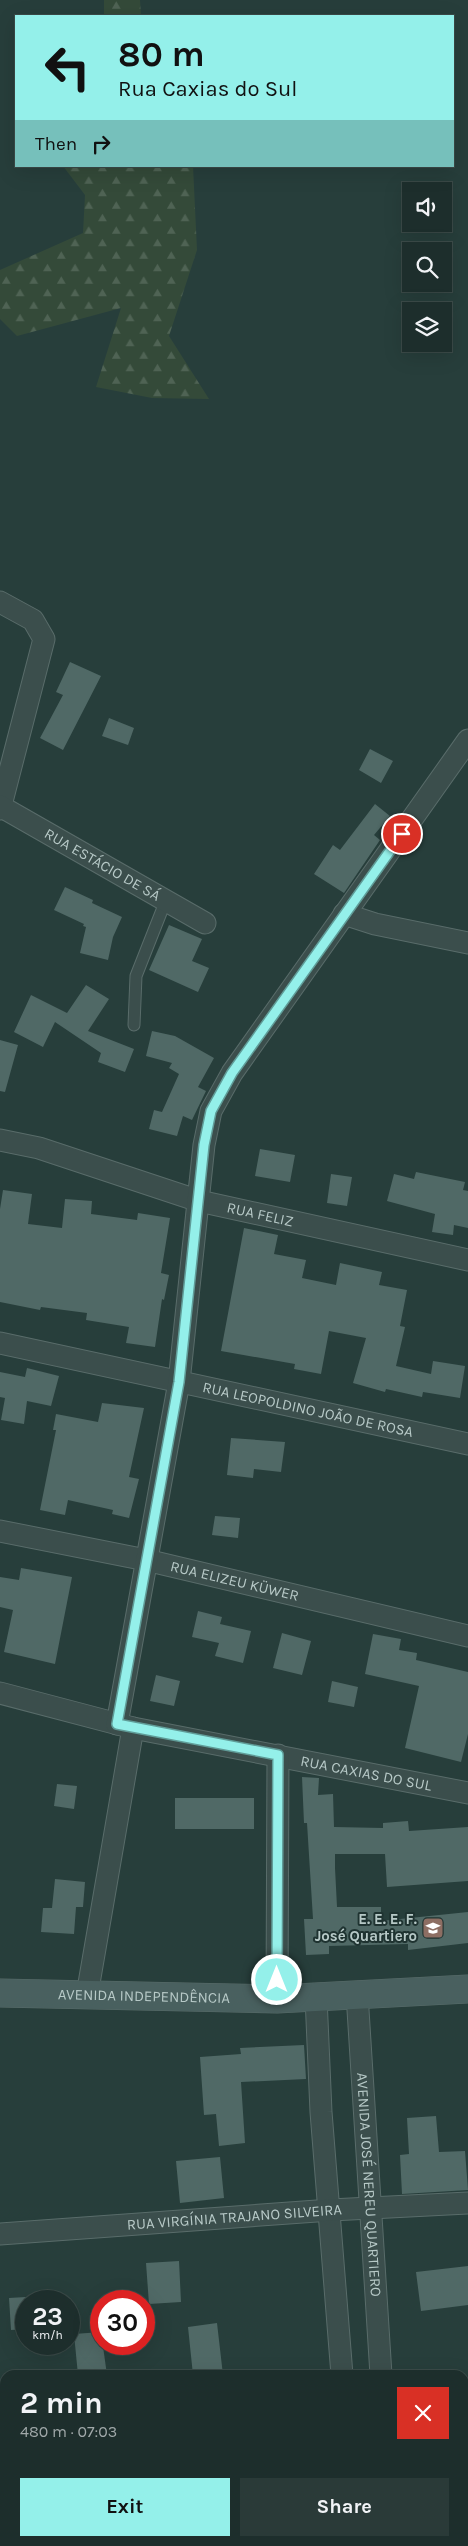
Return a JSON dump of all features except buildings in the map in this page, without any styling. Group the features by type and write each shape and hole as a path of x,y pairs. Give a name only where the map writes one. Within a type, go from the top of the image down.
{"street":[{"path":"0,602 33,620 44,639 0,807"},
{"path":"87,1995 125,1726 146,1560 179,1382 204,1145 211,1111 232,1073 468,740"},
{"name":"RUA ESTÁCIO DE SÁ","path":"0,807 205,923"},
{"path":"344,914 375,924 468,943"},
{"name":"RUA FELIZ","path":"0,1140 39,1148 199,1201 468,1260"},
{"name":"RUA LEOPOLDINO JOÃO DE ROSA","path":"0,1343 468,1444"},
{"name":"RUA ELIZEU KÜWER","path":"0,1531 146,1560 468,1636"},
{"name":"RUA CAXIAS DO SUL","path":"0,1694 125,1726 468,1793"},
{"path":"277,1999 278,1755"},
{"name":"AVENIDA INDEPENDÊNCIA","path":"0,1993 277,1999 468,1989"},
{"name":"AVENIDA JOSÉ NEREU QUARTIERO","path":"356,1994 381,2370"},
{"path":"316,1996 321,2112 331,2210 342,2370"},
{"name":"RUA VIRGÍNIA TRAJANO SILVEIRA","path":"0,2234 331,2210 468,2203"}],"lane":[{"path":"134,1025 136,976 166,900"}],"green space":[{"path":"104,0 140,0 141,15 104,15"},
{"path":"64,167 193,167 197,250 169,336 209,399 152,398 96,387 121,308 17,336 0,319 0,270 83,233 85,195"}],"place":[{"name":"E. E. E. F. José Quartiero","path":"433,1928"}],"route":[{"path":"277,1980 278,1755 117,1724 179,1382 204,1145 211,1111 232,1073 402,834"}]}
